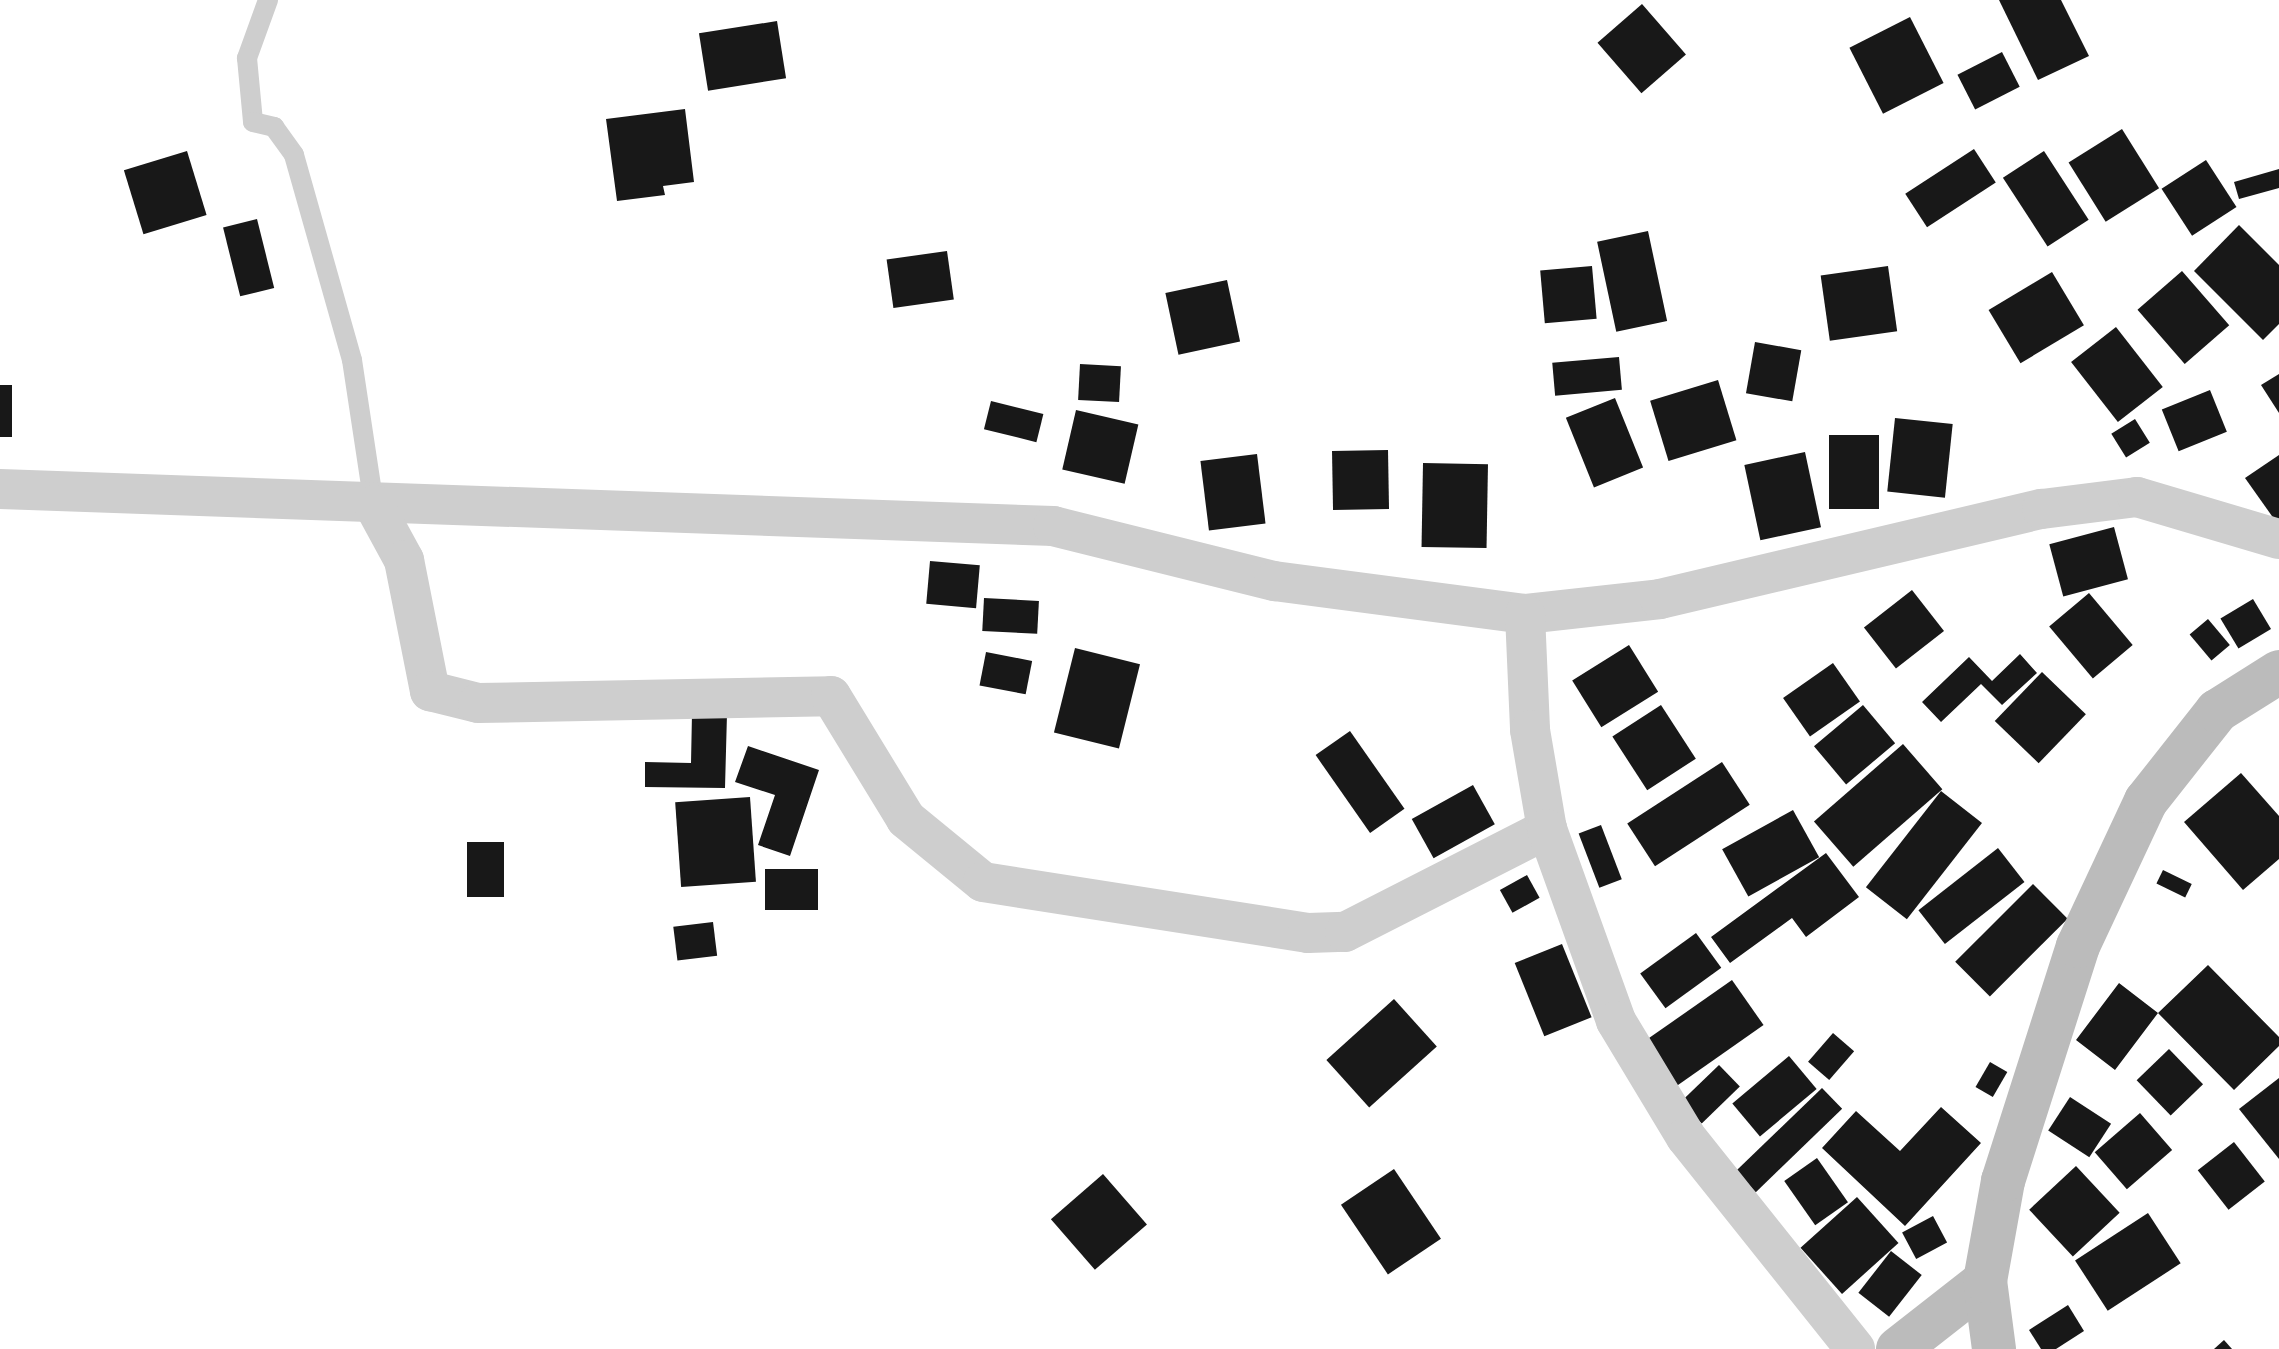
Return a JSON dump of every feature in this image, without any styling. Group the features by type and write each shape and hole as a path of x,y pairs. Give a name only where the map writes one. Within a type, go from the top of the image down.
{"street":[{"path":"0,489 374,505 1053,526 1274,581 1525,614 1660,599 2042,509 2137,497 2279,539"},
{"path":"374,505 404,560 430,691 478,703 831,696 906,819 983,882 1308,933 1345,932 1547,829"},
{"path":"1525,614 1530,730 1547,829 1616,1021 1686,1137 1855,1349"},
{"path":"1994,1349 1985,1281 2003,1181 2078,946 2146,801 2217,711 2279,672"},
{"path":"1898,1349 1985,1281"}],"lane":[{"path":"268,0 247,58 253,122 274,127 294,155 352,360 374,505"}],"building":[{"path":"1999,0 2061,0 2089,56 2038,80"},
{"path":"1642,4 1686,55 1641,93 1597,43"},
{"path":"1910,17 1944,83 1883,114 1849,48"},
{"path":"777,21 786,78 708,91 699,33"},
{"path":"2002,52 2020,87 1975,109 1957,75"},
{"path":"685,109 694,182 663,186 665,195 617,201 606,119"},
{"path":"2122,129 2159,188 2106,222 2069,162"},
{"path":"1974,149 1996,183 1927,227 1905,194"},
{"path":"187,151 207,215 143,234 124,170"},
{"path":"2044,151 2089,220 2048,246 2003,178"},
{"path":"2206,160 2236,207 2192,236 2162,189"},
{"path":"2279,169 2279,188 2239,199 2234,182"},
{"path":"257,219 274,288 240,296 223,227"},
{"path":"2239,225 2279,265 2279,324 2263,340 2194,271"},
{"path":"1648,231 1667,321 1616,332 1597,242"},
{"path":"947,251 954,300 893,308 887,259"},
{"path":"1592,266 1597,319 1545,323 1540,271"},
{"path":"1888,266 1897,331 1830,341 1821,275"},
{"path":"2182,271 2229,325 2185,364 2137,310"},
{"path":"2052,272 2084,325 2021,363 1989,310"},
{"path":"1227,280 1240,342 1178,355 1165,293"},
{"path":"2116,327 2163,387 2118,422 2071,362"},
{"path":"1755,342 1801,350 1792,401 1746,393"},
{"path":"1619,357 1622,390 1555,396 1552,363"},
{"path":"1080,364 1121,366 1119,402 1078,400"},
{"path":"2279,374 2279,413 2261,385"},
{"path":"1718,380 1736,440 1669,461 1650,401"},
{"path":"0,385 12,385 12,437 0,437"},
{"path":"2210,390 2227,432 2179,451 2162,409"},
{"path":"1615,398 1643,468 1594,487 1566,418"},
{"path":"991,401 1043,414 1036,442 984,429"},
{"path":"1076,410 1138,424 1125,484 1062,469"},
{"path":"1895,418 1953,424 1945,498 1887,492"},
{"path":"2135,419 2150,443 2126,458 2111,434"},
{"path":"1829,435 1879,435 1879,509 1829,509"},
{"path":"1388,450 1389,509 1333,510 1332,451"},
{"path":"1805,452 1821,527 1760,540 1744,465"},
{"path":"1257,454 1266,523 1209,530 1200,461"},
{"path":"2279,455 2279,526 2245,478"},
{"path":"1423,463 1488,464 1487,548 1422,547"},
{"path":"2114,527 2128,579 2063,597 2049,544"},
{"path":"930,561 980,565 976,608 926,604"},
{"path":"1912,590 1944,631 1896,669 1864,628"},
{"path":"2089,593 2133,645 2093,679 2049,626"},
{"path":"984,598 1039,601 1037,634 982,631"},
{"path":"2253,599 2271,629 2238,649 2220,619"},
{"path":"2208,619 2230,645 2211,660 2190,634"},
{"path":"1629,645 1658,692 1601,727 1572,681"},
{"path":"1075,648 1140,664 1119,749 1054,732"},
{"path":"986,652 1032,661 1026,694 980,685"},
{"path":"2020,654 2037,673 2002,705 1981,684 1941,722 1922,702 1969,657 1992,681"},
{"path":"1833,663 1860,702 1810,736 1783,698"},
{"path":"2042,672 2086,714 2039,763 1995,721"},
{"path":"1661,705 1696,759 1647,790 1612,737"},
{"path":"1863,705 1895,743 1846,784 1814,746"},
{"path":"692,713 727,714 725,788 645,787 645,762 691,763"},
{"path":"1350,731 1404,809 1370,833 1316,755"},
{"path":"1903,744 1942,789 1853,867 1814,821"},
{"path":"748,746 819,770 790,856 758,845 775,795 735,782"},
{"path":"1722,762 1750,805 1655,866 1627,824"},
{"path":"2241,773 2279,816 2279,859 2243,890 2184,822"},
{"path":"1473,785 1495,824 1434,858 1412,819"},
{"path":"1941,791 1982,823 1907,919 1866,887"},
{"path":"750,797 756,882 681,887 675,802"},
{"path":"1793,810 1819,857 1748,896 1722,849"},
{"path":"1601,825 1622,879 1599,888 1579,834"},
{"path":"467,842 504,842 504,897 467,897"},
{"path":"1998,848 2024,882 1945,944 1918,910"},
{"path":"1826,853 1859,897 1806,937 1792,918 1730,963 1711,937"},
{"path":"765,869 818,869 818,910 765,910"},
{"path":"2163,870 2192,884 2185,898 2156,883"},
{"path":"1527,875 1540,898 1512,913 1500,890"},
{"path":"2033,884 2068,919 1990,996 1955,962"},
{"path":"713,922 717,956 677,961 673,927"},
{"path":"1696,933 1721,968 1665,1008 1640,974"},
{"path":"1562,944 1592,1017 1544,1036 1515,963"},
{"path":"2208,965 2279,1037 2279,1046 2234,1090 2158,1013"},
{"path":"1732,980 1764,1025 1676,1086 1644,1041"},
{"path":"2119,983 2158,1013 2115,1070 2076,1040"},
{"path":"1394,999 1437,1047 1369,1107 1326,1060"},
{"path":"1833,1033 1854,1051 1829,1080 1808,1062"},
{"path":"2169,1049 2203,1084 2171,1116 2137,1080"},
{"path":"1789,1056 1817,1089 1760,1137 1732,1104"},
{"path":"1990,1062 2007,1072 1993,1097 1976,1087"},
{"path":"1719,1065 1740,1087 1702,1123 1681,1102"},
{"path":"2279,1078 2279,1159 2239,1109"},
{"path":"1822,1088 1842,1109 1756,1192 1736,1171"},
{"path":"2070,1097 2111,1124 2089,1157 2048,1131"},
{"path":"1941,1107 1981,1143 1905,1226 1822,1148 1856,1111 1900,1151"},
{"path":"2140,1113 2172,1150 2127,1189 2095,1152"},
{"path":"2234,1142 2265,1181 2229,1210 2198,1170"},
{"path":"1817,1158 1848,1202 1815,1225 1784,1181"},
{"path":"2076,1166 2120,1213 2073,1256 2029,1210"},
{"path":"1394,1169 1441,1239 1388,1274 1341,1205"},
{"path":"1103,1174 1147,1225 1095,1270 1051,1219"},
{"path":"1857,1197 1898,1243 1842,1294 1801,1248"},
{"path":"2148,1213 2181,1263 2108,1311 2075,1260"},
{"path":"1933,1216 1947,1242 1916,1259 1902,1232"},
{"path":"1891,1251 1922,1275 1889,1317 1858,1293"},
{"path":"2068,1305 2084,1331 2056,1349 2041,1349 2029,1330"},
{"path":"2224,1340 2232,1349 2214,1349"}]}
